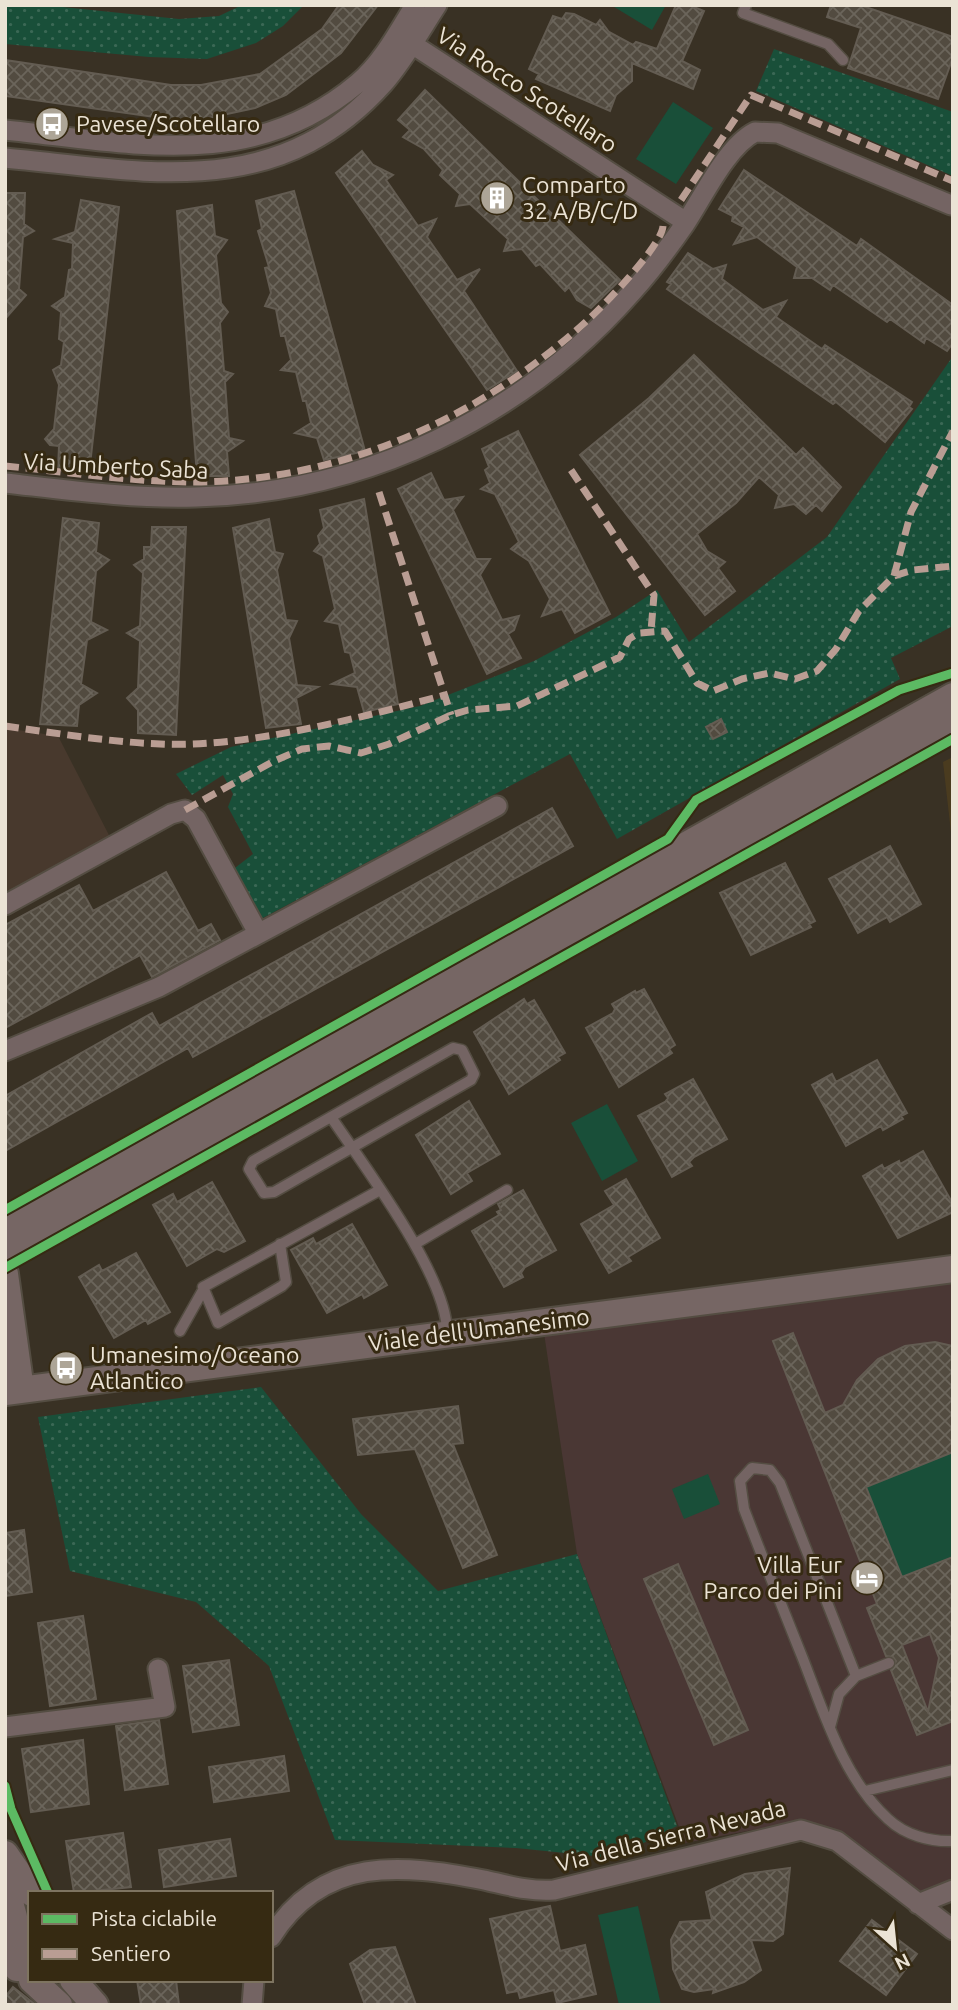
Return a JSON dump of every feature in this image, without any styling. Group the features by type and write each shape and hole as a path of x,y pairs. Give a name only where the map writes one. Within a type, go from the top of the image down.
{"main road":[{"path":"5,1226 953,696"},
{"path":"5,1252 953,722"},
{"name":"Viale dell'Umanesimo","path":"13,1391 953,1269"},
{"path":"5,1274 13,1391"},
{"path":"5,1854 31,1891"},
{"path":"5,1884 12,1906 21,1972"},
{"path":"32,1982 58,2005"},
{"path":"75,1982 95,2005"}],"street":[{"path":"5,130 142,145 186,147 228,143 271,133 312,115 360,82 385,52 415,5"},
{"path":"5,158 139,170 215,172 259,162 301,146 363,104 390,76 438,5"},
{"name":"Via Rocco Scotellaro","path":"412,44 686,222"},
{"name":"Via Umberto Saba","path":"5,483 148,496 224,496 319,482 388,461 474,422 555,367 592,335 633,292 686,222 738,145 748,135 766,130 951,205"},
{"path":"139,170 142,145"},
{"path":"5,1051 146,993 497,806"},
{"path":"5,905 176,812 185,810 196,819 258,933"},
{"path":"5,1727 165,1707 158,1669"},
{"name":"Via della Sierra Nevada","path":"273,1934 289,1913 311,1894 332,1882 366,1870 417,1869 525,1889 554,1891 801,1830 837,1841 953,1930"},
{"path":"918,1904 953,1890"},
{"path":"252,2005 254,1982"}],"lane":[{"path":"746,5 743,13 828,44 843,60"},
{"path":"453,1048 462,1049 475,1077 274,1192 264,1193 249,1169 253,1161 331,1117 453,1048"},
{"path":"331,1117 415,1244 445,1313 447,1335"},
{"path":"180,1331 207,1285 380,1190"},
{"path":"415,1244 507,1190"},
{"path":"202,1292 216,1319 222,1323 286,1282 281,1244"},
{"path":"856,1676 780,1483 770,1470 752,1468 740,1481 744,1509 830,1727 865,1791 887,1819 906,1831 925,1838 953,1841"},
{"path":"830,1727 839,1695 856,1676 888,1663"},
{"path":"865,1791 953,1770"}],"shaded area":[{"path":"5,728 58,736 111,839 5,897"},
{"path":"953,757 953,850 943,762"},
{"path":"953,1280 953,1879 920,1892 830,1828 805,1820 685,1843 577,1554 544,1333"}],"green space":[{"path":"5,5 43,5 179,19 219,16 242,5 304,5 283,26 256,43 207,59 149,57 5,44"},
{"path":"611,5 666,5 652,30"},
{"path":"774,49 953,112 953,176 756,91"},
{"path":"673,102 713,128 676,184 636,159"},
{"path":"953,356 953,626 891,658 900,679 617,839 570,754 259,920 231,871 253,854 228,807 233,794 223,775 192,795 176,774 231,747 420,706 534,661 616,617 657,590 689,642 827,537"},
{"path":"607,1104 638,1161 602,1181 571,1123"},
{"path":"261,1387 361,1514 438,1591 577,1554 677,1826 614,1858 516,1848 335,1840 269,1666 196,1602 70,1571 38,1417"},
{"path":"953,1452 953,1557 902,1577 866,1487"},
{"path":"708,1474 720,1504 684,1519 672,1489"},
{"path":"638,1906 661,2005 619,2005 598,1915"}],"building":[{"path":"339,5 378,5 341,53 286,95 255,108 190,122 5,96 5,60 171,85 201,85 260,74 322,29"},
{"path":"676,5 689,5 704,11 682,61 700,70 693,89 632,63 632,81 616,95 610,111 536,79 539,74 529,69 553,16 562,19 566,13 574,14 596,25 600,20 609,32 633,45 636,42 657,49"},
{"path":"831,5 860,5 953,37 953,57 938,99 848,68 861,28 827,17"},
{"name":"Comparto 32 A/B/C/D","path":"425,90 620,280 591,308 577,300 569,287 565,291 540,264 536,266 522,249 504,251 508,239 470,204 456,206 460,194 440,175 443,170 424,149 403,137 410,130 398,120"},
{"path":"362,151 373,165 393,175 386,180 418,226 436,219 427,237 457,280 480,269 464,291 517,371 487,390 336,173"},
{"path":"744,170 857,246 861,239 953,305 953,343 947,351 926,338 924,343 890,319 887,322 833,285 830,290 812,278 794,278 797,267 757,237 734,244 744,227 732,221 733,216 719,209"},
{"path":"294,191 365,451 324,460 317,438 295,433 311,423 306,401 303,401 296,372 281,370 291,360 285,336 281,336 276,309 265,306 271,293 265,268 269,267 258,231 262,229 256,201"},
{"path":"5,193 25,193 24,224 34,231 23,237 19,289 26,295 5,319"},
{"path":"81,200 119,207 89,474 58,470 59,446 50,445 45,439 54,429 59,385 53,370 61,365 64,342 59,339 61,312 52,306 65,297 69,270 72,269 73,243 55,239 75,232"},
{"path":"212,205 215,236 227,240 216,255 221,303 228,312 220,323 224,371 233,374 225,382 229,438 243,441 227,452 229,476 197,476 177,211"},
{"path":"688,253 713,269 726,265 722,279 763,310 786,301 776,317 822,349 825,345 912,402 909,407 912,409 885,442 836,402 833,404 667,289 671,284 667,282"},
{"path":"694,355 796,455 803,448 841,487 822,511 816,505 806,514 794,504 775,508 779,495 759,477 736,503 697,534 707,551 725,562 718,568 735,591 705,615 580,455 649,398"},
{"path":"518,431 610,614 575,633 562,609 542,616 550,599 529,561 511,549 519,542 495,494 481,489 490,483 485,470 489,467 482,449"},
{"path":"431,473 444,500 463,497 453,510 476,559 490,559 480,575 502,620 519,616 514,630 508,634 521,658 487,674 398,489"},
{"path":"364,499 398,704 364,712 357,687 332,684 355,673 350,653 345,652 339,624 325,621 335,609 323,556 314,551 320,544 318,536 324,528 320,510"},
{"path":"63,518 99,523 96,552 109,560 96,571 91,622 107,630 87,640 81,684 97,693 79,705 77,726 40,724"},
{"path":"269,519 275,552 283,554 277,570 286,620 297,621 289,638 297,685 318,687 296,698 301,724 266,728 233,528"},
{"path":"152,527 186,527 176,735 138,733 138,710 127,698 138,688 140,641 127,633 140,626 143,573 134,565 144,559 144,547 151,547"},
{"path":"721,719 727,732 713,739 706,727"},
{"path":"552,808 573,846 193,1057 188,1048 5,1151 5,1096 152,1013 159,1026"},
{"path":"890,846 921,904 890,922 887,917 858,933 829,879"},
{"path":"785,863 815,921 809,924 811,927 751,955 720,893"},
{"path":"166,872 198,931 211,924 220,940 152,977 140,955 5,1028 5,925 79,885 93,911"},
{"path":"644,989 675,1045 669,1049 672,1053 619,1087 586,1028 613,1013 615,1009 612,1004"},
{"path":"524,999 527,1004 534,1000 565,1053 558,1057 560,1060 509,1094 474,1032"},
{"path":"877,1060 907,1113 901,1116 903,1119 883,1130 881,1126 846,1146 812,1085 832,1074 836,1082"},
{"path":"693,1079 727,1139 694,1157 689,1162 692,1166 672,1177 638,1116 665,1102 668,1098 665,1094"},
{"path":"469,1101 500,1154 467,1173 472,1181 451,1194 416,1135"},
{"path":"923,1151 953,1204 953,1212 898,1238 863,1176 882,1165 884,1169 899,1161 900,1164"},
{"path":"626,1179 660,1238 628,1257 631,1261 609,1273 581,1224 614,1205 605,1191"},
{"path":"212,1182 245,1241 224,1252 217,1249 187,1266 153,1205 173,1194 177,1202"},
{"path":"523,1190 556,1250 525,1267 521,1273 523,1277 504,1287 472,1231 499,1215 497,1212 501,1210 498,1204"},
{"path":"352,1224 387,1285 364,1298 362,1294 327,1313 291,1250 313,1238 316,1244"},
{"path":"136,1253 170,1312 148,1324 146,1320 114,1338 79,1277 99,1265 102,1271"},
{"path":"793,1333 825,1413 843,1405 857,1380 878,1359 905,1346 935,1342 953,1346 953,1452 866,1487 902,1577 953,1557 953,1721 917,1735 891,1670 896,1661 893,1657 886,1656 867,1608 877,1604 773,1341","holes":["930,1634 939,1658 928,1712 902,1645"]},
{"path":"458,1406 463,1443 453,1444 497,1555 463,1568 415,1449 358,1455 353,1419"},
{"path":"24,1530 32,1592 5,1596 5,1533"},
{"path":"678,1564 748,1730 714,1745 644,1579"},
{"path":"83,1616 96,1699 50,1706 38,1623"},
{"path":"229,1660 239,1725 193,1732 183,1666"},
{"path":"159,1720 168,1784 125,1790 116,1726"},
{"path":"83,1740 89,1804 31,1812 22,1749"},
{"path":"284,1756 289,1791 214,1802 209,1767"},
{"path":"123,1833 131,1887 74,1891 66,1841"},
{"path":"230,1839 236,1876 164,1887 159,1850"},
{"path":"790,1868 783,1934 773,1941 751,1940 761,1970 744,1982 713,1993 714,1989 694,1992 682,1989 673,1969 671,1940 680,1922 712,1920 706,1892 745,1874"},
{"path":"550,1906 560,1951 585,1945 596,1994 557,2003 554,1990 520,1998 518,1991 507,1993 490,1919"},
{"path":"872,1920 917,1954 886,1995 840,1961"},
{"path":"395,1947 416,2005 365,2005 350,1964 370,1950"},
{"path":"137,1982 176,1982 179,2005 141,2005"},
{"path":"13,1987 36,2005 5,2005 5,1997"}],"marked path":[{"path":"681,200 751,95 953,181"},
{"path":"5,466 123,479 195,482 250,479 305,470 358,455 409,436 458,412 505,384 549,352 591,317 621,287 654,246 663,226"},
{"path":"894,576 911,512 953,431"},
{"path":"571,470 654,595 651,631"},
{"path":"379,492 451,715"},
{"path":"185,810 274,761 302,749 329,746 361,753 389,744 451,715 468,710 517,706 620,657 629,639 639,633 665,631 697,683 713,691 742,679 769,673 795,679 817,671 836,649 859,611 894,576 913,570 953,566"},
{"path":"5,726 121,741 194,744 303,730 445,695"}],"cycle path":[{"path":"5,1210 668,839 696,800 899,690 953,673"},
{"path":"5,1268 953,739"},
{"path":"5,1786 11,1809 47,1891"}],"place":[{"name":"Pavese/Scotellaro","path":"52,124"},
{"name":"Comparto 32 A/B/C/D","path":"497,198"},
{"name":"Umanesimo/Oceano Atlantico","path":"66,1368"},
{"name":"Villa Eur Parco dei Pini","path":"867,1578"}]}
